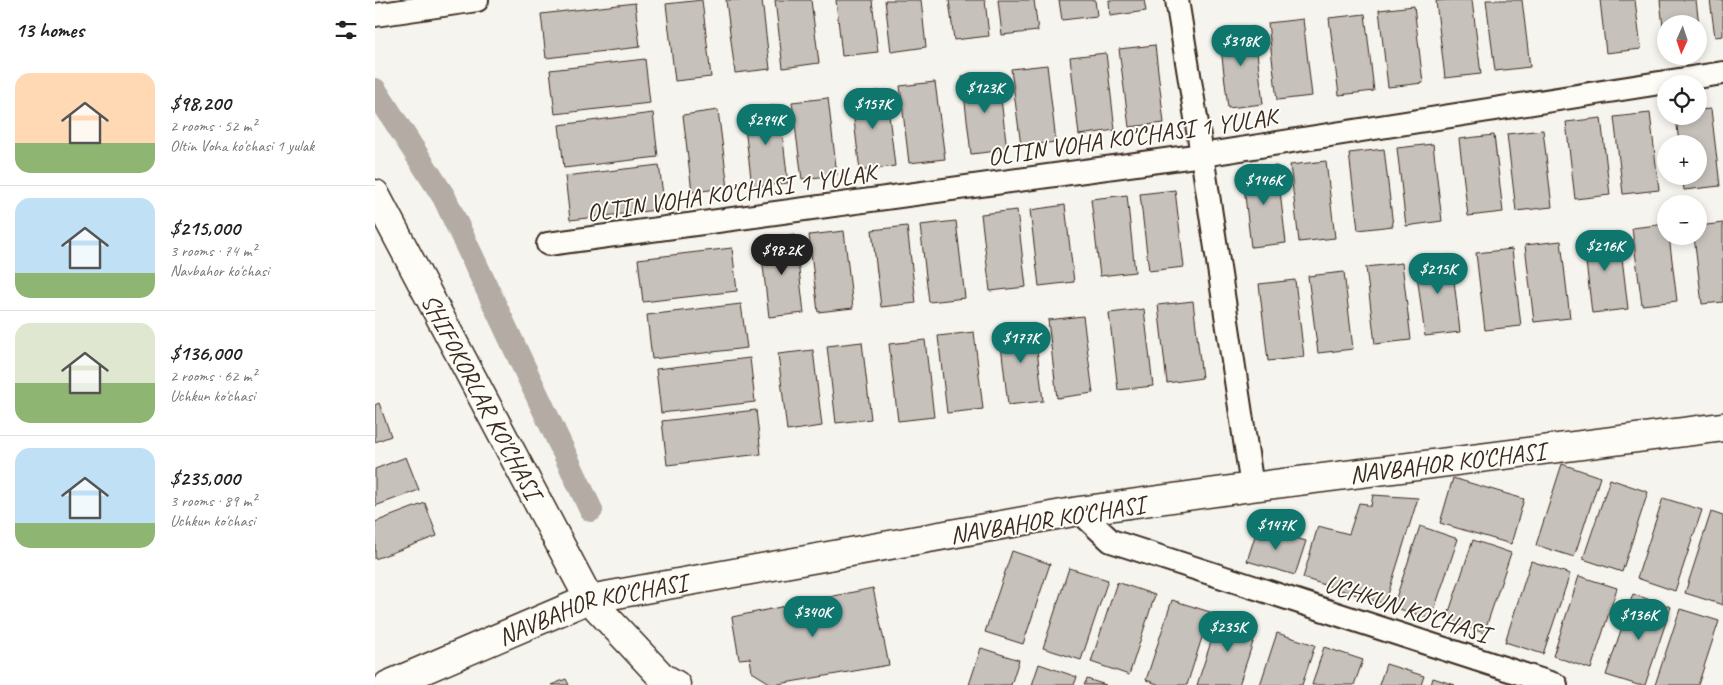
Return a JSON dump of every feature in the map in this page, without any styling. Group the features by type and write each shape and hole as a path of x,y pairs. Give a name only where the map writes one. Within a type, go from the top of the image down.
{"main road":[{"name":"SHIFOKORLAR KO'CHASI","path":"375,194 589,599 662,677 676,685"},
{"name":"NAVBAHOR KO'CHASI","path":"388,685 589,599 1079,512 1252,487 1723,427"}],"street":[{"path":"375,15 477,0"},
{"path":"1177,0 1252,487"},
{"name":"OLTIN VOHA KO'CHASI 1 YULAK","path":"548,244 1202,155 1723,73"},
{"name":"UCHKUN KO'CHASI","path":"1079,512 1111,541 1556,685"}],"building":[{"path":"702,0 711,77 675,81 666,4"},
{"path":"726,0 762,0 770,69 735,73"},
{"path":"775,0 811,0 819,63 783,68"},
{"path":"836,0 872,0 878,52 842,56"},
{"path":"885,0 921,0 926,47 891,52"},
{"path":"949,0 985,0 989,36 954,40"},
{"path":"998,0 1034,0 1038,31 1002,35"},
{"path":"1059,0 1095,0 1097,16 1062,20"},
{"path":"1109,0 1144,0 1146,11 1110,16"},
{"path":"1472,0 1481,74 1445,78 1436,1"},
{"path":"1486,0 1522,0 1530,67 1495,71"},
{"path":"1600,0 1635,0 1641,49 1606,53"},
{"path":"1660,0 1696,0 1698,15 1662,15"},
{"path":"1710,0 1723,0 1723,36 1715,37"},
{"path":"635,3 640,47 546,58 541,14"},
{"path":"1414,6 1423,83 1388,87 1379,10"},
{"path":"1365,14 1374,91 1339,95 1329,18"},
{"path":"1303,19 1312,96 1277,100 1268,23"},
{"path":"1254,27 1263,104 1228,108 1219,31"},
{"path":"1155,45 1164,123 1129,127 1119,49"},
{"path":"1106,53 1115,130 1079,135 1070,57"},
{"path":"645,59 650,103 555,114 550,70"},
{"path":"1047,65 1056,142 1021,146 1011,69"},
{"path":"998,73 1007,150 971,154 962,77"},
{"path":"935,82 945,159 909,163 900,86"},
{"path":"886,90 895,166 860,171 851,94"},
{"path":"828,98 837,175 802,179 792,102"},
{"path":"779,105 788,183 752,187 743,110"},
{"path":"1707,109 1711,109 1720,186 1684,190 1683,185 1707,185 1707,135 1678,135 1677,125 1707,125"},
{"path":"718,110 728,188 692,192 683,115"},
{"path":"653,113 658,157 564,168 559,125"},
{"path":"1650,113 1659,190 1623,194 1614,117"},
{"path":"1601,118 1610,195 1575,199 1566,122"},
{"path":"1543,130 1552,207 1516,211 1507,134"},
{"path":"1494,135 1503,212 1468,216 1459,139"},
{"path":"1433,144 1442,221 1406,226 1397,148"},
{"path":"1384,149 1393,226 1358,230 1349,153"},
{"path":"1326,161 1335,238 1299,242 1290,165"},
{"path":"659,165 665,209 570,220 565,176"},
{"path":"1277,166 1286,243 1251,247 1242,170"},
{"path":"1175,190 1184,267 1149,271 1140,194"},
{"path":"1127,195 1135,272 1100,276 1091,199"},
{"path":"1065,205 1074,282 1039,286 1030,210"},
{"path":"1017,210 1026,287 990,291 981,214"},
{"path":"956,221 965,298 929,302 920,225"},
{"path":"1723,223 1723,302 1702,304 1695,245 1707,245 1707,225"},
{"path":"1657,225 1657,245 1670,245 1677,301 1642,305 1632,228"},
{"path":"907,226 916,303 881,307 872,230"},
{"path":"844,231 853,308 818,312 809,235"},
{"path":"1619,232 1628,309 1592,313 1583,236"},
{"path":"795,235 804,313 769,317 760,240"},
{"path":"1561,241 1570,318 1534,322 1525,245"},
{"path":"732,248 737,291 643,302 638,259"},
{"path":"1512,249 1521,326 1485,330 1476,253"},
{"path":"1451,255 1460,332 1425,336 1415,259"},
{"path":"1402,263 1411,340 1375,344 1366,267"},
{"path":"1344,272 1353,349 1318,353 1308,276"},
{"path":"1295,280 1304,357 1268,361 1259,284"},
{"path":"1193,301 1202,378 1167,383 1158,305"},
{"path":"741,304 747,348 652,359 647,315"},
{"path":"1144,309 1153,386 1118,390 1109,313"},
{"path":"1083,316 1093,393 1057,398 1048,320"},
{"path":"1034,324 1043,401 1008,405 999,328"},
{"path":"974,332 983,409 947,413 938,336"},
{"path":"925,340 934,417 898,421 889,344"},
{"path":"862,342 871,419 836,423 827,346"},
{"path":"813,350 822,426 787,431 778,354"},
{"path":"750,358 755,402 661,413 656,369"},
{"path":"379,403 391,436 375,442 375,405"},
{"path":"756,410 761,454 667,465 662,421"},
{"path":"406,457 419,490 375,506 375,469"},
{"path":"1562,464 1600,477 1574,557 1536,545"},
{"path":"1453,478 1524,499 1511,544 1440,523"},
{"path":"1610,479 1648,492 1622,572 1583,559"},
{"path":"1373,495 1418,498 1385,604 1303,578 1318,526 1349,534 1359,503 1371,506"},
{"path":"1663,498 1702,510 1675,591 1637,578"},
{"path":"425,503 437,536 375,559 375,522"},
{"path":"1711,512 1723,516 1723,605 1685,593"},
{"path":"1420,526 1458,539 1431,619 1393,607"},
{"path":"1258,527 1306,541 1295,575 1247,561"},
{"path":"1473,540 1511,553 1484,633 1446,621"},
{"path":"1012,551 1050,564 1023,644 985,632"},
{"path":"1531,561 1570,574 1543,654 1505,642"},
{"path":"1069,568 1108,580 1081,660 1043,648"},
{"path":"1579,576 1617,588 1591,669 1553,656"},
{"path":"1117,582 1155,595 1129,675 1091,662"},
{"path":"873,588 889,665 773,685 752,672 750,658 739,659 732,617"},
{"path":"1633,594 1671,607 1645,685 1638,685 1606,675"},
{"path":"1172,600 1210,612 1187,685 1160,685 1146,680"},
{"path":"1680,609 1719,621 1698,685 1655,685"},
{"path":"1220,614 1258,627 1239,685 1197,685"},
{"path":"1277,633 1315,645 1302,685 1260,685"},
{"path":"1324,647 1363,660 1354,685 1312,685"},
{"path":"981,648 1019,660 1011,685 969,685"},
{"path":"1039,664 1077,677 1074,685 1032,685"},
{"path":"1386,664 1424,676 1421,685 1379,685"},
{"path":"1433,678 1455,685 1431,685"},
{"path":"566,679 569,685 551,685"},
{"path":"1087,679 1106,685 1084,685"}],"waterway":[{"path":"375,90 444,197 591,510"}]}
